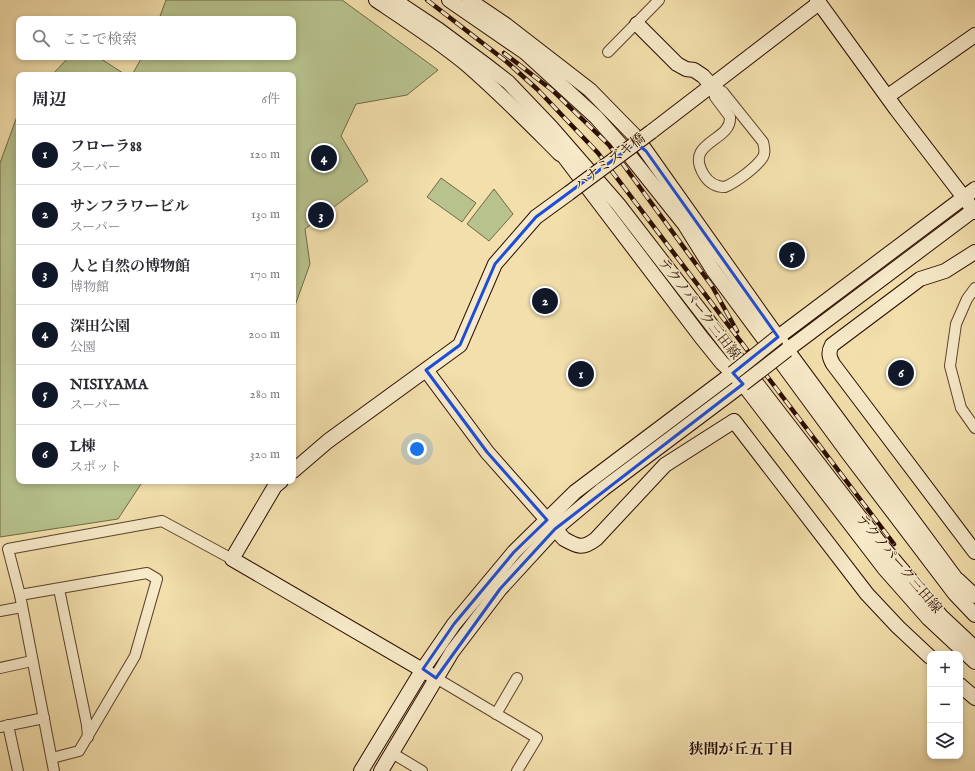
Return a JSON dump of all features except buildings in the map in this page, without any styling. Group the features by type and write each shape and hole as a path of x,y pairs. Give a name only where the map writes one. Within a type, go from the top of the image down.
{"street":[{"path":"376,0 413,24 464,62 499,93 568,161"},
{"name":"テクノパーク三田線","path":"394,0 468,50 508,82 551,127 618,204 882,546 941,616 975,648"},
{"name":"テクノパーク三田線","path":"449,0 526,53 596,117 626,151 685,225 713,270 848,453 955,594 975,615"},
{"path":"469,0 506,25 590,90 636,137 787,350 954,576 965,596 975,608"},
{"path":"608,52 660,0"},
{"path":"360,771 423,669 454,624 514,552 551,524 603,489 975,210 970,193 896,108 818,1"},
{"name":"ハナミズキ橋","path":"296,468 328,441 460,345 495,264 536,217 712,86 818,1"},
{"path":"637,24 677,64 686,69 694,70 703,76 712,86 723,92 763,142 765,150 764,156 752,169 725,187 713,185 706,178 700,165 699,158 701,151 705,146 723,131 730,121 730,117 715,97 712,86"},
{"path":"888,96 975,35"},
{"path":"526,53 559,74 602,114 646,151"},
{"path":"508,82 701,337 722,363 743,384 884,568 929,619 975,663"},
{"path":"381,771 452,652 575,492 970,193"},
{"path":"975,252 945,270 920,279 832,345 829,350 829,358 833,364 975,552"},
{"path":"975,288 967,299 956,324 950,366 961,408 975,428"},
{"path":"426,370 487,452 564,538 571,543 581,546 588,545 596,539 665,465 734,421 867,594 927,655"},
{"path":"232,559 277,484"},
{"path":"54,771 20,595 4,549 162,520 423,669 537,738 517,771"},
{"path":"20,595 147,573 157,579 135,656 88,737 79,752 52,758"},
{"path":"954,576 975,596"},
{"path":"59,589 86,717 88,737"},
{"path":"0,611 22,607"},
{"path":"0,668 32,661"},
{"path":"496,714 517,678"},
{"path":"962,687 975,698"},
{"path":"18,771 4,726 44,718"},
{"path":"392,753 422,771"}],"highlighted area":[{"path":"636,143 646,151 778,337 733,373 743,384 555,529 500,589 436,678 423,669 454,624 514,552 547,520 487,452 426,370 460,345 495,264 536,217"}],"green space":[{"path":"166,0 342,0 438,70 407,95 356,104 341,136 368,181 305,229 310,264 296,303 296,72 134,72 140,60 296,60 296,16 160,16"},
{"path":"66,60 103,60 121,72 55,72"},
{"path":"16,119 16,484 141,484 118,519 0,537 0,163"},
{"path":"441,178 476,203 462,222 427,197"},
{"path":"494,189 513,214 489,241 467,224"}],"railway":[{"path":"427,0 507,62 537,89 598,153 894,544"},
{"path":"504,53 552,90 609,145 712,286 737,331"}],"place":[{"name":"深田公園","path":"324,158"},
{"name":"人と自然の博物館","path":"321,215"},
{"name":"NISIYAMA","path":"792,255"},
{"name":"サンフラワービル","path":"545,301"},
{"name":"L棟","path":"901,373"},
{"name":"フローラ88","path":"581,374"}],"district":[{"name":"狭間が丘五丁目","path":"741,749"}]}
